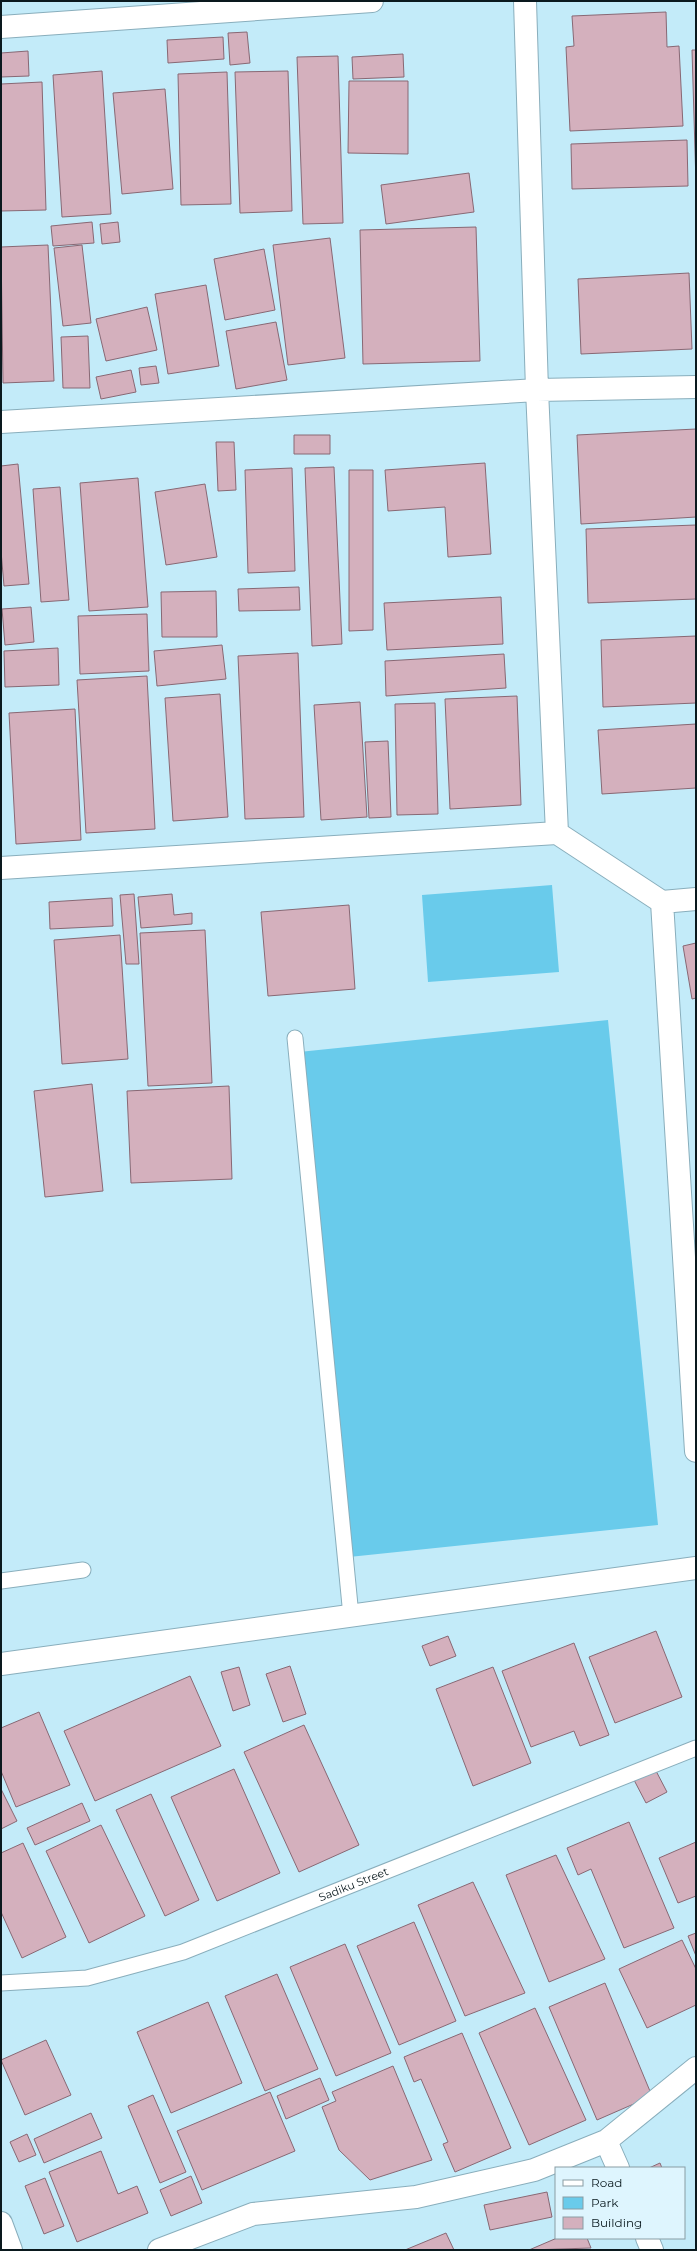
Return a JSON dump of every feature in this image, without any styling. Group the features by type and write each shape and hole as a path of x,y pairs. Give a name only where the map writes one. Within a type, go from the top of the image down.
{"street":[{"path":"1,27 372,1"},
{"path":"525,1 537,390 557,833"},
{"path":"1,422 537,390 696,387"},
{"path":"1,868 557,833 662,902 696,899"},
{"path":"662,902 696,1451"},
{"path":"1,1664 696,1568"},
{"path":"159,2250 253,2214 416,2197 534,2170 606,2141 696,2068"},
{"path":"606,2141 618,2167"},
{"path":"1,2223 11,2250"},
{"path":"647,2239 652,2250"}],"lane":[{"path":"295,1038 351,1616"},
{"path":"1,1581 83,1570"},
{"name":"Sadiku Street","path":"1,1984 87,1978 183,1952 696,1748"}],"green space":[{"path":"552,885 559,972 428,982 422,895"},
{"path":"608,1020 658,1525 349,1557 299,1052"}],"building":[{"path":"666,12 667,47 679,46 683,126 570,131 566,47 574,46 572,16"},
{"path":"247,32 250,63 230,65 228,33"},
{"path":"223,37 224,59 168,63 167,40"},
{"path":"692,50 696,50 696,184"},
{"path":"28,51 29,76 1,77 1,53"},
{"path":"403,54 404,77 353,79 352,57"},
{"path":"338,56 343,223 303,224 297,57"},
{"path":"102,71 111,214 62,217 53,75"},
{"path":"288,71 292,211 240,213 235,72"},
{"path":"227,72 231,204 181,205 178,74"},
{"path":"349,81 408,81 408,154 348,153"},
{"path":"42,82 46,210 1,211 1,84"},
{"path":"165,89 173,189 122,194 113,93"},
{"path":"687,140 688,186 572,189 571,144"},
{"path":"469,173 474,212 386,224 381,185"},
{"path":"92,222 94,243 53,246 51,226"},
{"path":"118,222 120,242 102,244 100,224"},
{"path":"476,227 480,361 363,364 360,230"},
{"path":"330,238 345,358 288,365 273,245"},
{"path":"48,245 54,381 3,383 1,247"},
{"path":"82,245 91,323 63,326 54,248"},
{"path":"264,249 275,310 225,320 214,259"},
{"path":"689,273 692,349 581,354 578,279"},
{"path":"206,285 219,366 168,374 155,294"},
{"path":"147,307 157,350 106,361 96,319"},
{"path":"276,322 287,380 236,389 226,331"},
{"path":"88,336 90,388 63,388 61,337"},
{"path":"156,366 159,383 141,385 139,368"},
{"path":"131,370 136,392 101,399 96,377"},
{"path":"696,429 696,517 581,524 577,435"},
{"path":"294,435 330,435 330,454 294,454"},
{"path":"216,442 234,442 236,490 218,491"},
{"path":"485,463 491,554 448,557 445,507 388,511 385,470"},
{"path":"18,464 29,584 4,586 1,551 1,466"},
{"path":"334,467 342,644 312,646 305,468"},
{"path":"292,468 295,571 248,573 245,470"},
{"path":"349,470 373,470 373,630 349,631"},
{"path":"138,478 148,607 89,611 80,483"},
{"path":"205,484 217,557 166,565 155,492"},
{"path":"60,487 69,600 41,602 33,489"},
{"path":"696,525 696,599 588,603 586,529"},
{"path":"299,587 300,610 239,611 238,589"},
{"path":"216,591 217,637 162,637 161,592"},
{"path":"501,597 503,644 387,650 384,603"},
{"path":"31,607 34,642 5,645 2,609"},
{"path":"147,614 149,671 80,674 78,616"},
{"path":"696,636 696,703 603,707 601,640"},
{"path":"222,645 226,679 157,686 154,651"},
{"path":"58,648 59,685 5,687 4,651"},
{"path":"298,653 304,817 245,819 238,656"},
{"path":"504,654 506,688 386,696 385,661"},
{"path":"147,676 155,829 86,833 77,680"},
{"path":"220,694 228,817 173,821 165,698"},
{"path":"517,696 521,805 450,809 445,699"},
{"path":"360,702 367,817 321,820 314,705"},
{"path":"435,703 438,814 397,815 395,704"},
{"path":"75,709 81,840 16,844 9,713"},
{"path":"696,724 696,788 602,794 598,730"},
{"path":"388,741 391,817 369,818 365,742"},
{"path":"134,894 139,964 126,964 120,895"},
{"path":"172,894 174,915 192,913 192,924 141,928 138,897"},
{"path":"112,898 113,926 50,929 49,902"},
{"path":"349,905 355,989 268,996 261,912"},
{"path":"205,930 212,1083 148,1086 140,933"},
{"path":"120,935 128,1059 62,1064 54,940"},
{"path":"696,943 696,998 692,999 683,946"},
{"path":"92,1084 103,1191 45,1197 34,1091"},
{"path":"229,1086 232,1179 131,1183 127,1091"},
{"path":"656,1631 682,1697 615,1723 589,1657"},
{"path":"448,1636 456,1656 430,1666 422,1646"},
{"path":"574,1643 609,1735 580,1746 574,1731 531,1747 502,1671"},
{"path":"290,1666 306,1714 283,1722 266,1674"},
{"path":"239,1667 250,1705 233,1711 221,1672"},
{"path":"493,1667 531,1763 473,1786 436,1689"},
{"path":"190,1676 221,1746 95,1801 64,1731"},
{"path":"39,1712 70,1785 16,1807 1,1771 1,1728"},
{"path":"304,1725 359,1845 299,1872 244,1752"},
{"path":"234,1769 280,1873 217,1901 171,1797"},
{"path":"655,1769 667,1792 646,1803 634,1780"},
{"path":"1,1789 17,1821 1,1829"},
{"path":"151,1794 199,1900 165,1916 116,1810"},
{"path":"82,1803 90,1821 35,1845 27,1828"},
{"path":"629,1822 674,1928 624,1948 591,1869 578,1875 567,1848"},
{"path":"101,1825 145,1916 89,1943 46,1851"},
{"path":"696,1842 696,1896 678,1903 659,1858"},
{"path":"23,1843 66,1937 22,1958 1,1912 1,1853"},
{"path":"556,1855 605,1959 549,1982 506,1875"},
{"path":"473,1882 525,1993 465,2016 418,1905"},
{"path":"414,1922 456,2021 399,2045 357,1946"},
{"path":"696,1933 696,1956 688,1936"},
{"path":"682,1940 696,1969 696,2005 647,2028 619,1969"},
{"path":"345,1944 391,2053 336,2076 290,1967"},
{"path":"277,1974 318,2069 265,2091 225,1996"},
{"path":"605,1983 652,2096 597,2120 549,2007"},
{"path":"208,2002 242,2083 171,2113 137,2032"},
{"path":"535,2008 586,2120 529,2145 479,2033"},
{"path":"462,2033 511,2148 455,2172 443,2144 448,2142 421,2079 414,2082 404,2057"},
{"path":"46,2040 71,2095 25,2115 1,2060"},
{"path":"393,2066 432,2160 370,2180 339,2150 322,2107 336,2101 332,2092"},
{"path":"320,2078 329,2100 286,2119 277,2096"},
{"path":"270,2092 295,2151 202,2190 177,2131"},
{"path":"153,2095 186,2172 160,2183 128,2106"},
{"path":"91,2113 102,2138 44,2163 34,2139"},
{"path":"27,2134 36,2155 19,2162 10,2142"},
{"path":"101,2151 118,2194 137,2186 148,2213 77,2242 49,2172"},
{"path":"660,2163 662,2167 651,2167"},
{"path":"191,2176 202,2203 171,2216 160,2190"},
{"path":"45,2178 64,2226 44,2234 25,2186"},
{"path":"547,2192 552,2217 490,2230 484,2205"},
{"path":"446,2233 454,2250 405,2250"},
{"path":"555,2239 587,2239 591,2248 529,2250"}]}
